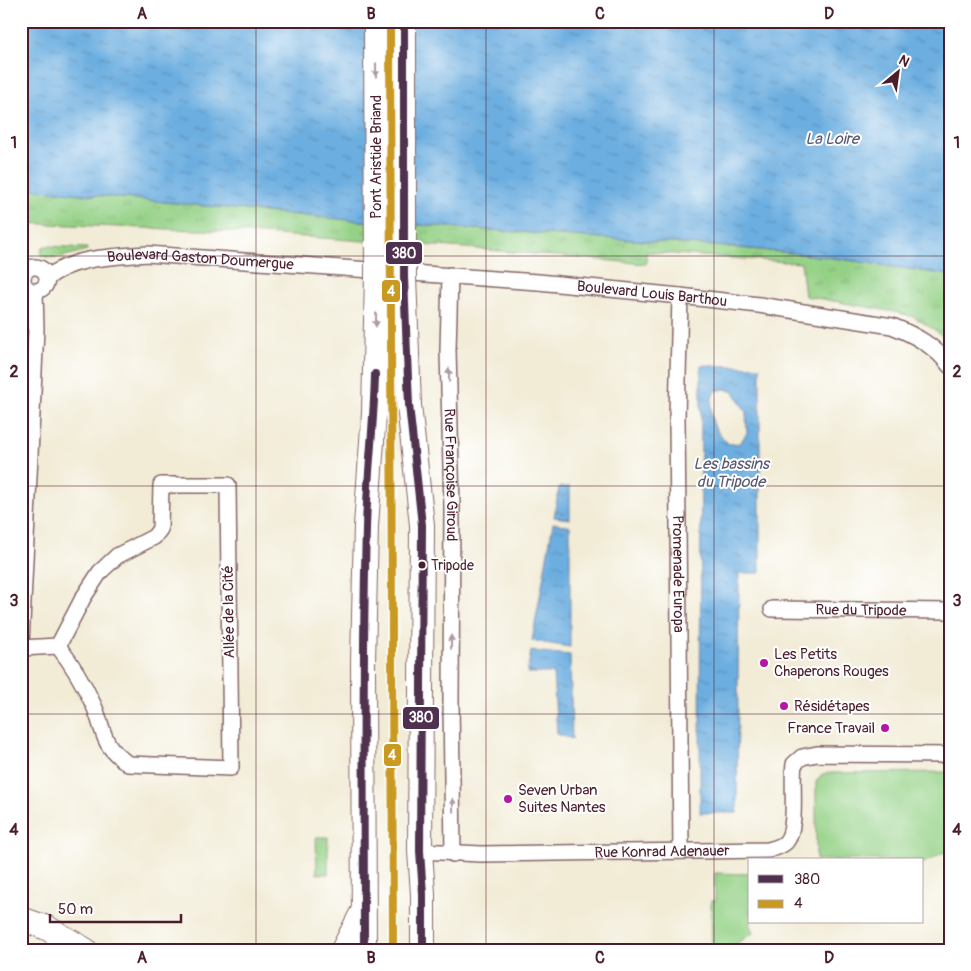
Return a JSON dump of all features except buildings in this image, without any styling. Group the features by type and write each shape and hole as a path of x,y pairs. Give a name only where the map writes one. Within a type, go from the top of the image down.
{"main road":[{"name":"Pont Aristide Briand","path":"364,950 363,662 366,526 374,413 377,275 376,21"},
{"name":"Pont Aristide Briand","path":"404,21 404,277 408,405 422,525 420,851 423,894 423,950"},
{"path":"343,950 364,909"},
{"path":"21,919 47,928 85,950"}],"street":[{"name":"Boulevard Gaston Doumergue","path":"48,278 57,270 73,263 147,254 356,268"},
{"path":"37,267 44,270 48,278 43,289 35,292 25,286 22,274 29,269 37,267"},
{"name":"Boulevard Louis Barthou","path":"356,268 680,296 758,305 882,324 902,330 918,338 940,354 950,366"},
{"name":"Rue Françoise Giroud","path":"450,275 448,350 452,508 451,700 453,854"},
{"path":"35,292 36,329 21,646 58,646"},
{"name":"Promenade Europa","path":"680,296 677,417 680,851"},
{"name":"Allée de la Cité","path":"161,485 228,485 230,768 128,764 114,754 104,738 95,708 81,680 71,662 58,646 100,572 117,556 154,537 160,529 161,485"},
{"name":"Rue du Tripode","path":"772,610 950,611"},
{"name":"Rue Konrad Adenauer","path":"420,851 453,854 768,850 785,843 789,837 792,824 794,764 802,757 817,754 950,754"}],"green space":[{"path":"21,188 349,220 730,247 820,256 950,275 950,342 914,317 805,296 801,263 646,252 646,264 466,248 219,231 21,223"},
{"path":"45,246 87,248 87,250 50,258 41,255 42,248"},
{"path":"950,772 950,849 924,863 924,858 816,858 816,782 821,775 827,773"},
{"path":"316,837 328,837 328,874 317,874"},
{"path":"715,873 748,874 748,924 753,933 734,945 730,950 712,950 711,901 715,901"}],"water":[{"name":"La Loire","path":"21,21 950,21 950,275 820,256 730,247 349,220 21,188"},
{"name":"Les bassins du Tripode","path":"701,365 760,367 760,573 739,573 737,813 700,813","holes":["725,389 734,392 746,412 747,433 740,443 729,444 715,427 711,405 715,391"]},
{"path":"559,487 570,487 570,519 554,517"},
{"path":"553,523 570,526 570,647 532,641"},
{"path":"531,651 570,655 572,739 557,734 553,673 527,673"}],"transit line":[{"name":"4","path":"390,21 393,950"},
{"name":"380","path":"404,21 404,277 409,405 422,525 420,851 423,894 423,950"},
{"name":"380","path":"364,950 365,582 375,374"}],"place":[{"name":"Tripode","path":"422,565"},
{"name":"Les Petits Chaperons Rouges","path":"764,663"},
{"name":"Résidétapes","path":"784,706"},
{"name":"France Travail","path":"885,728"},
{"name":"Seven Urban Suites Nantes","path":"508,799"}]}
